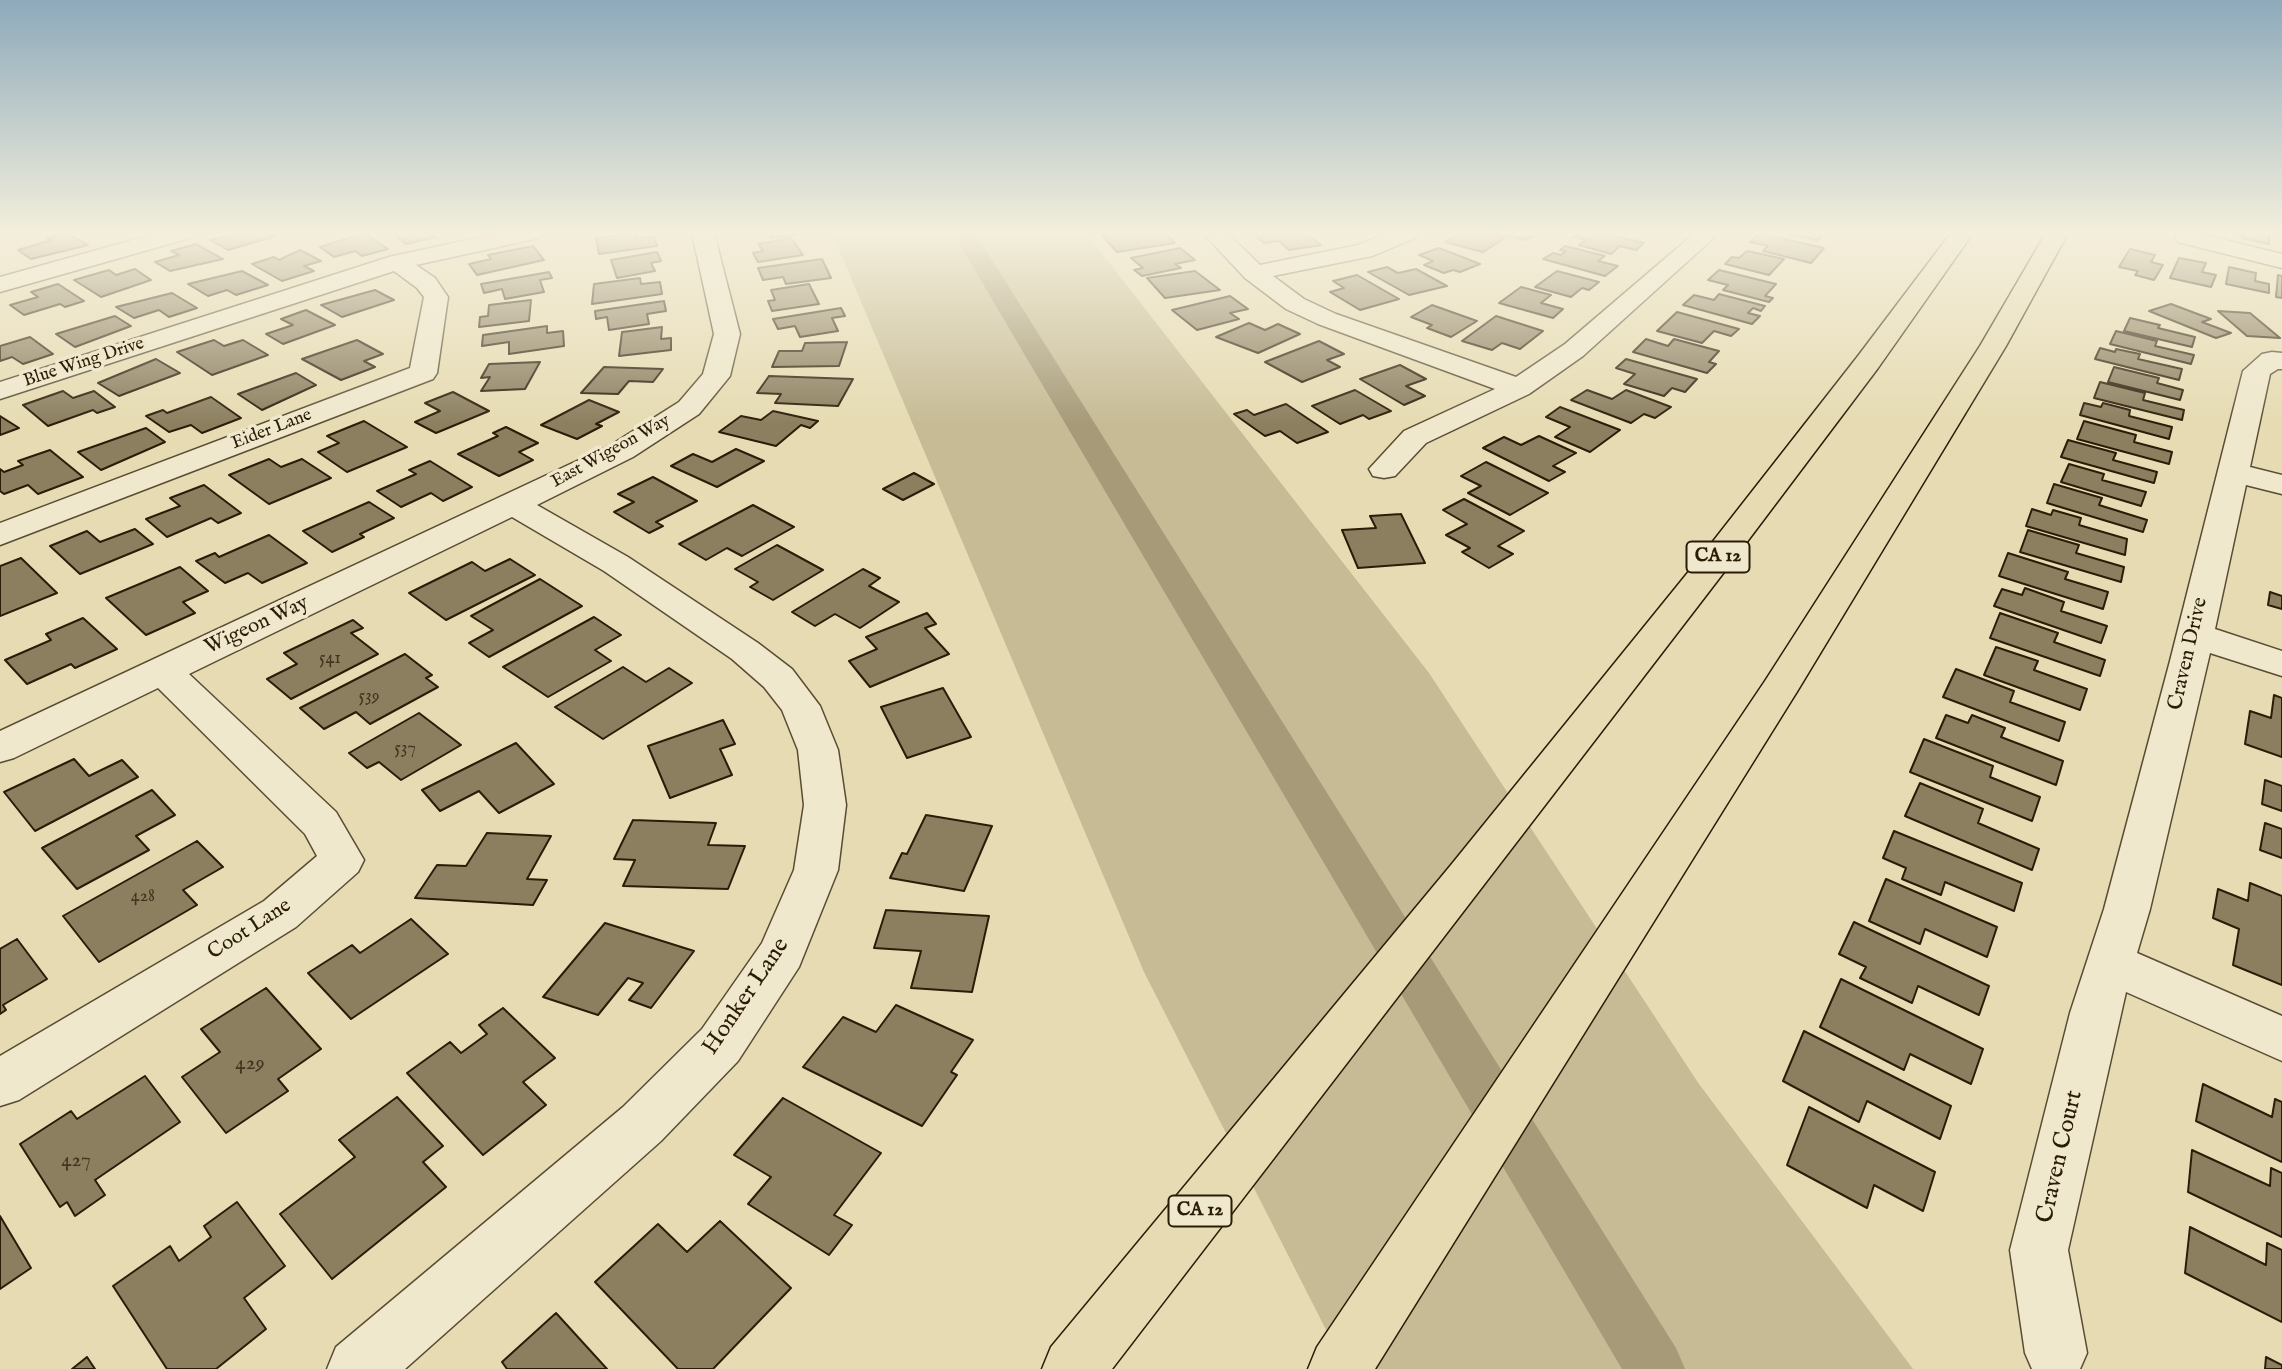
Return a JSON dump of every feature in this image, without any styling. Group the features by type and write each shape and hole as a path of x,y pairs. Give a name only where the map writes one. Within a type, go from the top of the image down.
{"highway":[{"name":"CA 12","path":"1073,1369 1468,877 1868,362 1915,297"},
{"path":"1339,1369 1570,1016 1899,499 2021,297"}],"street":[{"name":"Blue Wing Drive","path":"0,391 290,297"},
{"name":"Eider Lane","path":"0,535 423,373 436,297"},
{"name":"East Wigeon Way","path":"513,505 622,451 690,408 716,376 727,334 718,297"},
{"path":"1286,297 1327,319 1519,388"},
{"path":"1384,469 1415,437 1519,388 1574,351 1635,297"},
{"name":"Craven Drive","path":"2111,963 2130,896 2257,371 2273,360 2282,361"},
{"path":"2234,472 2282,485"},
{"name":"Wigeon Way","path":"0,748 513,505"},
{"name":"Honker Lane","path":"358,1369 642,1124 720,1045 782,953 816,870 825,805 818,751 800,706 778,678 745,651 615,564 513,505"},
{"path":"2194,635 2282,663"},
{"name":"Coot Lane","path":"0,1083 280,914 342,860 321,823 163,671"},
{"path":"2111,963 2282,1039"},
{"name":"Craven Court","path":"2056,1353 2039,1250 2095,1013 2111,963"}],"shaded area":[{"path":"859,297 1136,297 1429,673 1699,1084 1913,1369 1346,1369 1144,972"}],"building":[{"path":"38,297 78,297 84,301 65,307 60,304 24,315 10,305"},
{"path":"156,297 178,297 197,308 169,317 159,310 134,318 116,307"},
{"path":"350,297 388,297 394,300 342,317 321,305"},
{"path":"593,297 642,297 592,304"},
{"path":"774,297 815,297 819,304 772,311 768,301 775,300"},
{"path":"1226,297 1231,297 1248,309 1230,313 1239,319 1197,330 1172,310"},
{"path":"1338,297 1399,299 1360,310"},
{"path":"1507,297 1549,297 1541,303 1563,309 1553,318 1499,303"},
{"path":"1692,297 1714,300 1717,297 1730,297 1765,306 1761,311 1753,308 1748,313 1760,316 1752,324 1683,305"},
{"path":"1749,297 1773,298 1769,302"},
{"path":"531,300 529,321 479,327 480,317 488,316 489,305"},
{"path":"664,301 666,311 647,314 649,324 609,330 607,317 596,319 595,311"},
{"path":"2171,304 2211,319 2202,322 2231,333 2216,338 2149,311"},
{"path":"1432,305 1477,321 1451,337 1427,328 1432,325 1411,317"},
{"path":"841,308 845,316 832,318 838,331 800,337 795,326 778,329 773,319"},
{"path":"306,310 335,325 283,344 266,334 293,325 281,319"},
{"path":"2218,311 2250,313 2280,338 2247,336"},
{"path":"1677,312 1739,329 1731,336 1714,331 1702,343 1657,331"},
{"path":"115,316 131,326 75,347 56,334"},
{"path":"1496,316 1543,331 1520,349 1502,343 1492,350 1462,341"},
{"path":"2130,318 2195,337 2192,347 2124,331"},
{"path":"1249,323 1265,330 1278,324 1300,334 1258,353 1216,337"},
{"path":"547,326 547,333 563,331 564,346 509,354 509,342 482,346 483,335"},
{"path":"662,327 661,339 671,338 671,350 619,356 622,332"},
{"path":"2116,331 2157,341 2155,346 2194,355 2191,364 2110,344"},
{"path":"30,337 53,354 23,364 12,357 0,361 0,346"},
{"path":"1646,339 1668,346 1674,339 1719,351 1709,362 1716,364 1707,373 1633,352"},
{"path":"214,340 224,346 243,340 268,355 212,375 177,352"},
{"path":"357,340 383,354 364,361 375,367 341,380 302,359"},
{"path":"1319,341 1344,354 1327,360 1340,367 1302,382 1265,362"},
{"path":"847,342 839,366 772,367 779,351 802,351 805,343"},
{"path":"2100,348 2140,354 2138,359 2182,369 2179,380 2095,359"},
{"path":"156,359 180,373 119,396 98,383"},
{"path":"1626,359 1697,379 1685,392 1672,388 1664,396 1624,384 1635,374 1616,368"},
{"path":"540,362 525,389 481,391 490,377 481,378 489,364"},
{"path":"1400,365 1426,379 1406,386 1425,396 1404,405 1360,379"},
{"path":"604,367 663,369 653,382 629,381 618,394 581,393"},
{"path":"2114,367 2159,378 2157,383 2183,390 2180,400 2108,382"},
{"path":"296,373 316,385 262,410 238,394"},
{"path":"769,376 853,379 838,406 775,403 781,394 757,393"},
{"path":"2100,382 2145,393 2143,400 2184,410 2182,420 2094,398"},
{"path":"1355,390 1391,411 1369,419 1363,415 1340,424 1312,406"},
{"path":"1587,390 1612,399 1626,390 1671,407 1655,418 1644,414 1631,423 1571,400"},
{"path":"63,391 73,398 94,391 115,407 97,413 93,410 48,426 23,405"},
{"path":"453,392 489,411 436,433 415,422 440,411 425,403"},
{"path":"211,397 241,418 202,433 191,425 169,432 146,416 163,410 167,413"},
{"path":"589,400 619,412 596,424 602,426 577,439 541,425"},
{"path":"2084,403 2101,407 2103,403 2130,410 2129,416 2172,427 2169,439 2080,415"},
{"path":"1286,404 1328,432 1297,443 1280,431 1265,436 1234,414 1247,410 1254,415"},
{"path":"1560,407 1620,430 1590,452 1555,437 1570,427 1546,417"},
{"path":"773,411 818,421 810,428 801,425 776,446 719,432 741,416 761,420"},
{"path":"0,416 19,428 0,435"},
{"path":"364,421 407,447 347,472 318,452 339,443 327,436"},
{"path":"2084,421 2136,435 2134,442 2172,452 2169,464 2077,439"},
{"path":"506,427 538,443 519,452 533,460 499,476 458,454 498,436 493,433"},
{"path":"146,428 165,442 101,470 78,452"},
{"path":"1539,436 1576,453 1553,466 1565,472 1549,481 1483,448 1504,437 1521,445"},
{"path":"2068,440 2116,453 2113,460 2157,472 2154,483 2061,457"},
{"path":"736,449 764,461 717,487 671,466 693,454 712,462"},
{"path":"50,450 83,477 38,494 28,485 4,494 0,491 0,469 4,472 23,465 18,461"},
{"path":"269,459 281,467 302,459 331,478 269,504 229,475"},
{"path":"430,461 472,487 443,501 431,493 401,507 377,491 416,474 409,470"},
{"path":"1486,462 1548,493 1510,515 1468,493 1481,486 1461,476"},
{"path":"2069,464 2104,474 2102,480 2146,492 2141,506 2061,482"},
{"path":"914,473 934,484 903,500 883,489"},
{"path":"653,477 697,501 656,522 663,526 649,533 614,512 634,502 618,494"},
{"path":"2054,484 2102,498 2099,505 2147,520 2143,532 2047,503"},
{"path":"204,485 241,513 218,523 211,518 167,537 146,519 180,506 170,498"},
{"path":"1464,499 1524,531 1498,546 1513,554 1489,568 1462,552 1470,548 1446,535 1467,524 1443,510"},
{"path":"369,502 394,518 360,534 364,537 332,552 303,531"},
{"path":"753,505 794,527 742,556 727,548 706,560 679,544"},
{"path":"2032,509 2051,515 2053,510 2081,518 2079,525 2127,539 2125,555 2026,526"},
{"path":"1401,514 1425,563 1358,568 1342,530 1376,528 1370,516"},
{"path":"135,529 153,544 80,574 50,546 87,531 100,542"},
{"path":"2028,530 2079,545 2076,553 2124,567 2121,582 2020,552"},
{"path":"269,535 307,563 262,583 248,573 225,583 196,561 215,553 219,557"},
{"path":"777,545 823,570 773,600 750,587 758,582 735,569"},
{"path":"2008,553 2068,572 2065,579 2108,592 2103,609 1999,576"},
{"path":"21,558 57,593 0,616 0,566"},
{"path":"510,559 535,575 446,620 409,593 472,562 485,571"},
{"path":"180,567 208,591 183,602 195,613 146,635 106,598"},
{"path":"863,569 880,578 869,586 899,602 860,628 835,614 815,626 792,612"},
{"path":"540,579 582,606 489,657 469,643 493,630 471,616"},
{"path":"2025,588 2064,602 2061,611 2107,626 2101,643 1994,606 2002,589 2022,595"},
{"path":"2270,592 2282,596 2282,609 2268,605"},
{"path":"927,613 936,624 925,628 949,654 870,687 849,661 877,649 866,637"},
{"path":"2000,613 2058,633 2054,642 2105,660 2100,676 1990,638"},
{"path":"594,617 621,635 595,650 611,661 548,697 503,667"},
{"path":"83,618 117,649 75,668 71,664 27,684 5,660 51,640 46,634"},
{"path":"353,620 363,628 351,633 378,654 291,699 267,679 297,664 284,653"},
{"path":"1996,647 2038,661 2034,670 2087,689 2080,710 1984,675"},
{"path":"405,654 432,675 426,678 438,687 370,724 356,712 324,729 300,708"},
{"path":"623,667 646,682 669,668 692,683 603,739 555,707"},
{"path":"1956,669 2014,691 2010,702 2065,722 2059,741 1943,697"},
{"path":"943,688 971,737 907,758 881,707"},
{"path":"2274,695 2282,698 2282,757 2245,744 2250,711 2271,718"},
{"path":"419,713 461,745 401,780 379,762 367,768 349,753"},
{"path":"1946,715 1968,723 1972,715 2005,728 2001,737 2063,761 2056,785 1936,738"},
{"path":"723,720 735,744 720,749 732,775 670,798 648,746"},
{"path":"1924,739 1993,766 1990,777 2040,797 2032,821 1910,772"},
{"path":"516,743 554,784 499,813 479,791 440,811 422,790"},
{"path":"74,759 89,776 122,760 138,777 35,831 4,792"},
{"path":"2265,780 2282,786 2282,811 2262,804"},
{"path":"1920,783 1983,809 1978,823 2039,849 2032,870 1905,816"},
{"path":"152,790 175,815 136,836 149,850 77,889 42,848"},
{"path":"926,815 992,826 964,891 890,878 902,853 907,854"},
{"path":"633,820 716,823 708,845 745,846 728,889 623,886 635,860 614,859"},
{"path":"2265,823 2282,829 2282,858 2260,850"},
{"path":"1894,831 2022,883 2014,911 1945,882 1941,895 1902,879 1906,868 1883,858"},
{"path":"487,833 551,836 527,879 547,880 533,905 415,898 437,865 466,866"},
{"path":"197,841 223,867 183,890 197,905 99,962 63,916"},
{"path":"1886,879 1997,927 1987,957 1925,929 1920,944 1869,921"},
{"path":"2250,883 2282,896 2282,985 2233,965 2239,929 2213,918 2218,889 2248,901"},
{"path":"886,910 989,916 972,992 911,988 921,951 874,948"},
{"path":"411,919 448,954 351,1019 308,973 352,945 360,953"},
{"path":"1854,922 1989,986 1979,1015 1918,986 1912,1003 1860,978 1866,967 1839,954"},
{"path":"605,923 694,951 651,1008 629,1000 643,983 628,978 598,1015 543,997"},
{"path":"17,939 47,979 3,1005 6,1010 0,1014 0,949"},
{"path":"1841,979 1983,1049 1971,1084 1910,1054 1904,1070 1820,1027"},
{"path":"266,988 321,1049 278,1079 288,1091 226,1133 182,1077 220,1052 201,1029"},
{"path":"896,1005 973,1040 951,1072 957,1075 922,1126 803,1067 843,1017 876,1032"},
{"path":"503,1008 555,1058 523,1082 546,1105 483,1155 407,1073 450,1042 461,1053 487,1034 479,1025"},
{"path":"1804,1031 1951,1106 1940,1139 1867,1101 1859,1122 1783,1081"},
{"path":"145,1076 180,1122 95,1180 105,1195 75,1216 67,1202 60,1207 20,1144 71,1111 77,1119"},
{"path":"2203,1084 2272,1117 2275,1099 2282,1102 2282,1162 2196,1121"},
{"path":"397,1097 443,1146 423,1162 446,1187 332,1279 280,1214 355,1157 339,1140"},
{"path":"783,1098 881,1153 834,1215 852,1225 829,1255 748,1204 771,1177 734,1155"},
{"path":"1809,1107 1935,1172 1923,1211 1874,1185 1867,1208 1787,1165"},
{"path":"2192,1150 2270,1186 2271,1168 2282,1173 2282,1237 2188,1192"},
{"path":"237,1202 285,1266 244,1298 266,1329 216,1369 167,1369 113,1286 170,1246 179,1261 211,1237 204,1226"},
{"path":"0,1216 31,1268 0,1289"},
{"path":"720,1221 791,1288 713,1369 678,1369 595,1282 658,1224 687,1252"},
{"path":"2190,1227 2266,1265 2267,1243 2282,1250 2282,1322 2185,1273"},
{"path":"556,1313 607,1369 507,1369 502,1362"},
{"path":"87,1357 95,1369 72,1369"},
{"path":"2266,1357 2282,1365 2282,1369 2265,1369"}],"waterway":[{"path":"1003,297 1655,1369"}]}
